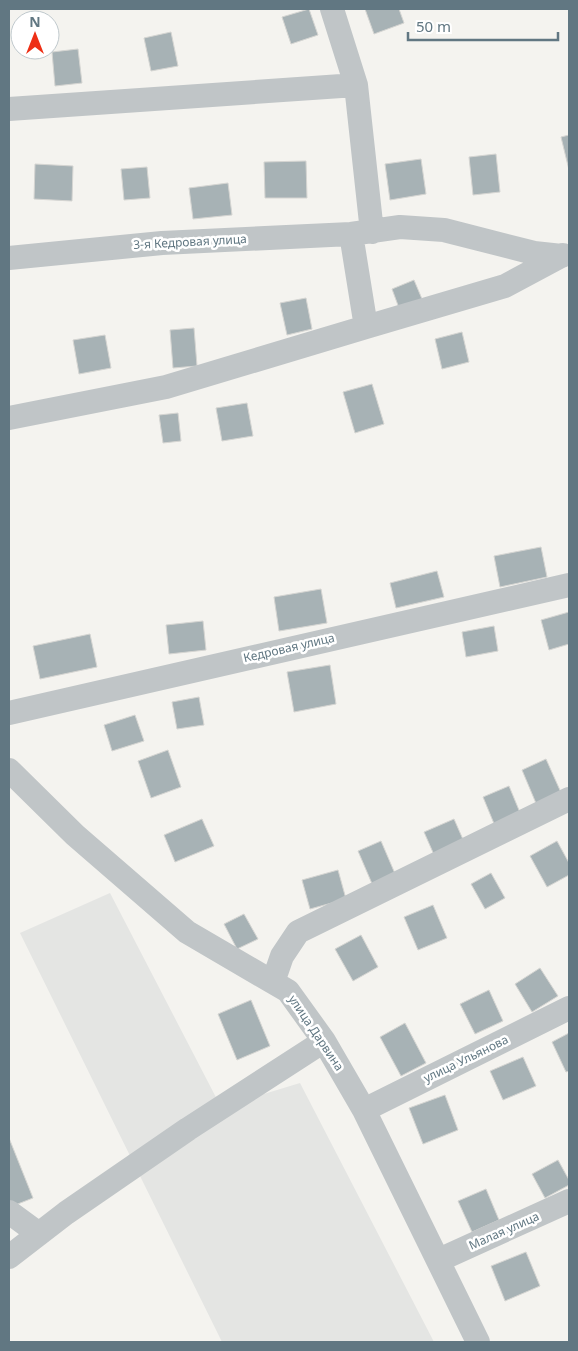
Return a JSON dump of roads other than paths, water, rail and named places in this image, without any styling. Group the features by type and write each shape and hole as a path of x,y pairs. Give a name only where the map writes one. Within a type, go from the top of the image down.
{"street":[{"path":"332,9 356,84 366,327"},
{"path":"9,109 356,84"},
{"name":"3-я Кедровая улица","path":"9,258 162,243 362,233 400,227 444,230 534,253 566,254"},
{"path":"9,418 166,387 505,286 566,254"},
{"name":"Кедровая улица","path":"9,713 569,585"},
{"name":"улица Дарвина","path":"9,770 75,835 188,932 288,992 324,1041 364,1110 478,1342"},
{"path":"273,982 282,956 298,932 569,800"},
{"name":"улица Ульянова","path":"364,1110 569,1008"},
{"path":"9,1257 66,1213 188,1129 324,1041"},
{"name":"Малая улица","path":"439,1260 569,1202"},
{"path":"9,1212 39,1234"},
{"path":"9,1239 39,1234"}]}
